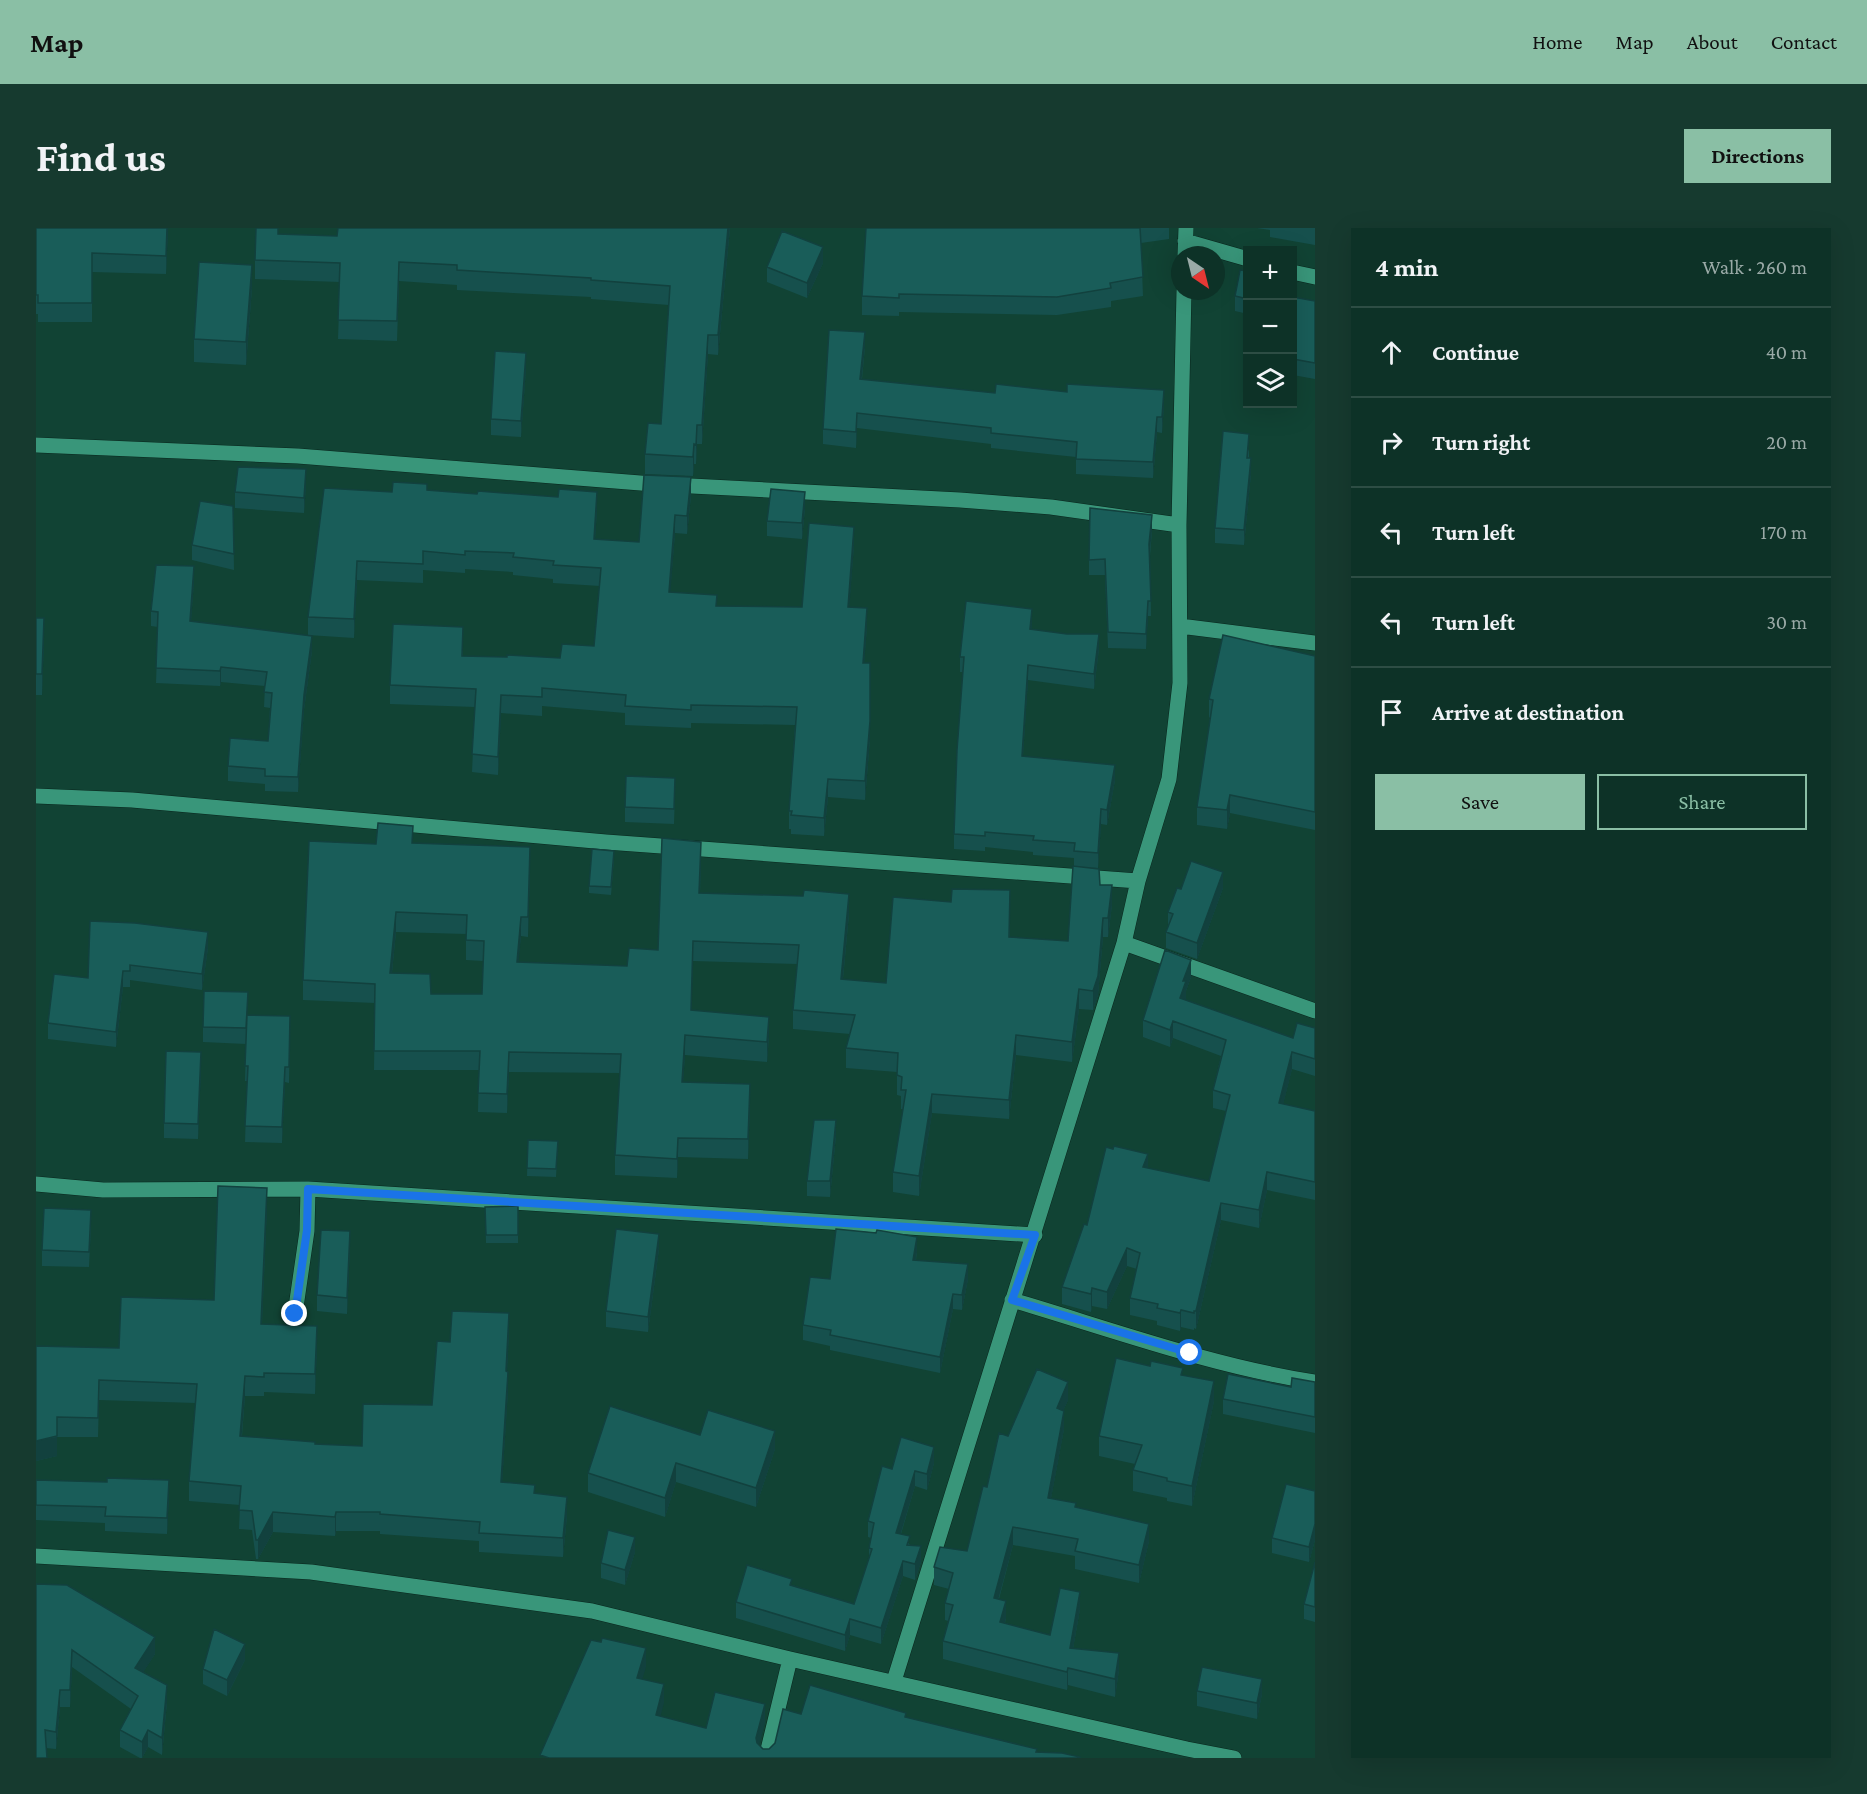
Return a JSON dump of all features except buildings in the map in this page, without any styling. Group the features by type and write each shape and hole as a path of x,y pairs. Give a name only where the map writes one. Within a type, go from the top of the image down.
{"street":[{"path":"1186,241 1243,258"},
{"path":"1297,273 1315,277"},
{"path":"894,1681 1124,944 1138,881 1169,779 1180,683 1179,525 1184,300"},
{"path":"36,445 298,456 653,484 960,500 1051,507 1179,525"},
{"path":"1180,626 1315,643"},
{"path":"36,796 132,800 606,842 1138,881"},
{"path":"1124,944 1315,1011"},
{"path":"36,1184 103,1190 308,1189 1035,1235"},
{"path":"295,1314 307,1230 308,1189"},
{"path":"1012,1300 1275,1376 1315,1382"},
{"path":"36,1556 311,1572 592,1611 790,1659 1175,1747 1233,1758"},
{"path":"766,1758 790,1659"}],"route":[{"path":"295,1314 307,1230 308,1189 1035,1235 1012,1300 1190,1353"}]}
